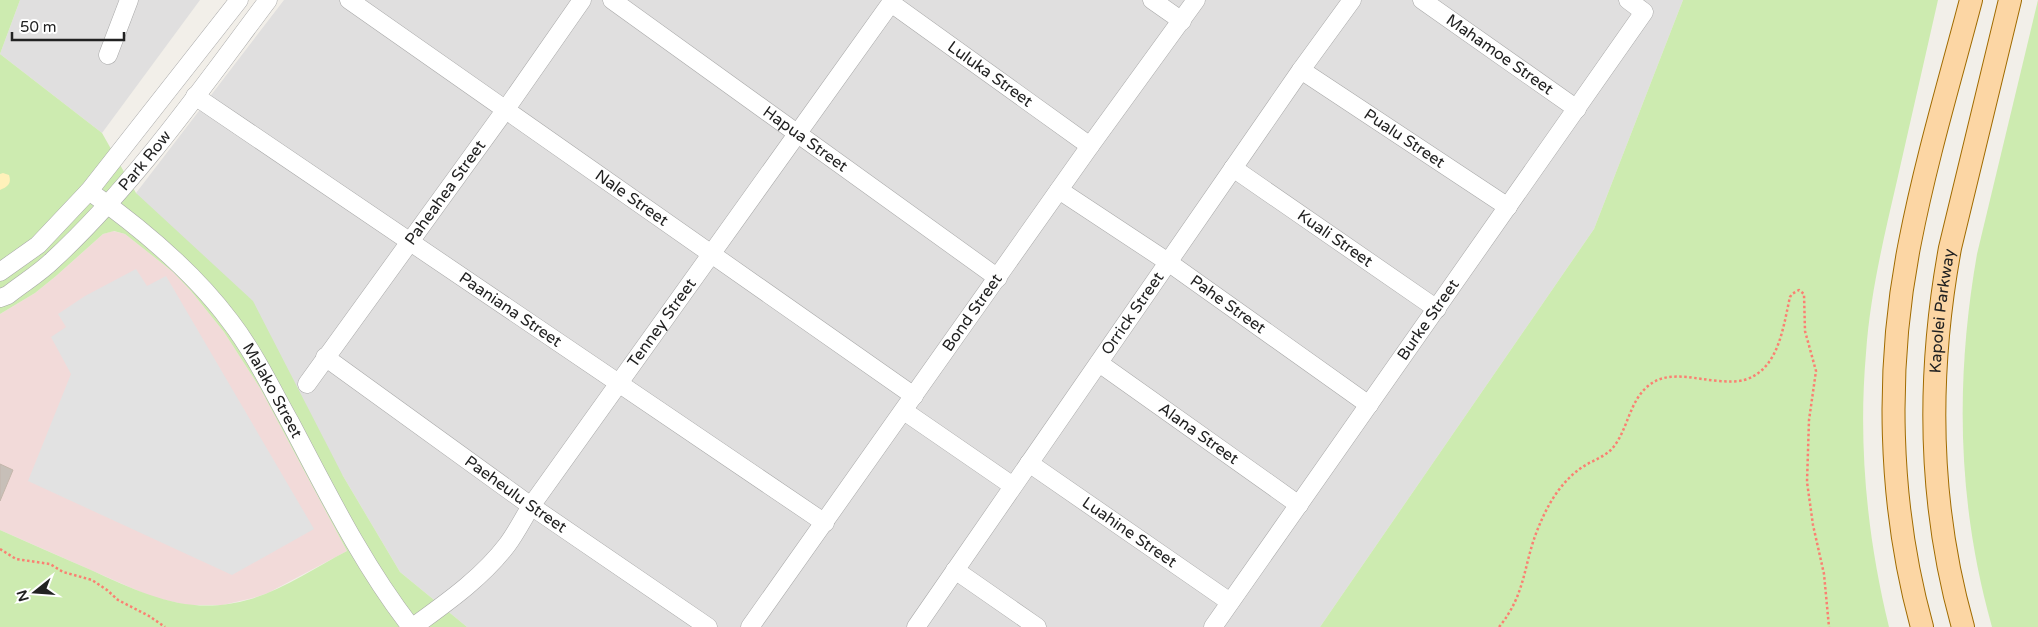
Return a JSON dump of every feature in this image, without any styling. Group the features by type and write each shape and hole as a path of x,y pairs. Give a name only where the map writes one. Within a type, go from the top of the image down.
{"main road":[{"path":"1922,627 1912,582 1899,498 1894,412 1898,327 1903,285 1917,210 1970,0"},
{"name":"Kapolei Parkway","path":"1963,627 1949,567 1938,494 1934,436 1934,370 1942,289 1950,248 2010,0"}],"street":[{"path":"108,55 129,0"},
{"name":"Park Row","path":"0,272 38,245 89,191 238,0"},
{"name":"Park Row","path":"0,298 8,295 52,262 108,205 195,96 268,0"},
{"name":"Nale Street","path":"349,0 914,396"},
{"name":"Paheahea Street","path":"307,384 409,240 506,109 582,0"},
{"name":"Hapua Street","path":"612,0 998,278"},
{"path":"1152,0 1182,20"},
{"name":"Bond Street","path":"750,627 1090,146 1196,0"},
{"name":"Orrick Street","path":"916,627 1301,70 1352,0"},
{"name":"Mahamoe Street","path":"1422,0 1577,108"},
{"name":"Burke Street","path":"1213,627 1644,12 1628,0"},
{"name":"Tenney Street","path":"412,627 450,600 481,573 507,545 531,506 892,1"},
{"name":"Luluka Street","path":"892,1 1090,146"},
{"name":"Pualu Street","path":"1301,70 1508,207"},
{"name":"Paaniana Street","path":"195,96 825,523"},
{"name":"Kuali Street","path":"1233,168 1437,309"},
{"name":"Pahe Street","path":"1059,190 1168,262 1369,405"},
{"name":"Malako Street","path":"89,191 179,263 230,321 258,363 366,563 412,627"},
{"name":"Paeheulu Street","path":"325,357 531,506 708,627"},
{"name":"Alana Street","path":"1099,363 1299,505"},
{"path":"904,411 1013,486"},
{"name":"Luahine Street","path":"1029,463 1230,602"},
{"path":"955,570 1037,627"}],"path":[{"path":"1499,627 1513,608 1519,595 1535,536 1548,507 1560,488 1570,477 1581,468 1606,454 1614,446 1640,394 1656,380 1668,376 1735,381 1753,375 1771,358 1778,346 1790,298 1792,294 1799,290 1804,294 1805,330 1816,371 1808,427 1807,482 1813,526 1824,574 1829,627"},
{"path":"0,549 16,559 50,564 63,572 92,580 123,603 149,616 165,627"}],"shaded area":[{"path":"20,0 200,0 102,133 0,54"},
{"path":"284,0 1683,0 1594,229 1320,627 467,627 400,572 343,476 136,193"},
{"path":"113,231 125,234 173,272 224,332 260,388 347,551 268,593 223,605 187,605 152,597 0,530 0,314 35,293 103,234"},
{"path":"136,269 147,286 166,276 314,529 232,575 28,481 71,374 51,337 66,327 58,314 85,296"}],"green space":[{"path":"0,0 20,0 0,54"},
{"path":"1683,0 1938,0 1882,248 1874,290 1866,353 1863,422 1866,491 1875,559 1889,627 1320,627 1594,229"},
{"path":"2038,0 2038,627 1992,627 1980,581 1966,488 1963,441 1965,348 1977,254"},
{"path":"0,54 102,133 136,193 253,301 343,476 400,572 467,627 0,627 0,530 150,595 169,601 208,606 229,604 263,595 288,584 347,551 260,388 224,332 173,272 125,234 114,231 103,234 35,293 0,314"}],"sand":[{"path":"0,174 9,175 10,181 7,186 0,190"}],"building":[{"path":"0,464 13,470 0,501"}]}
